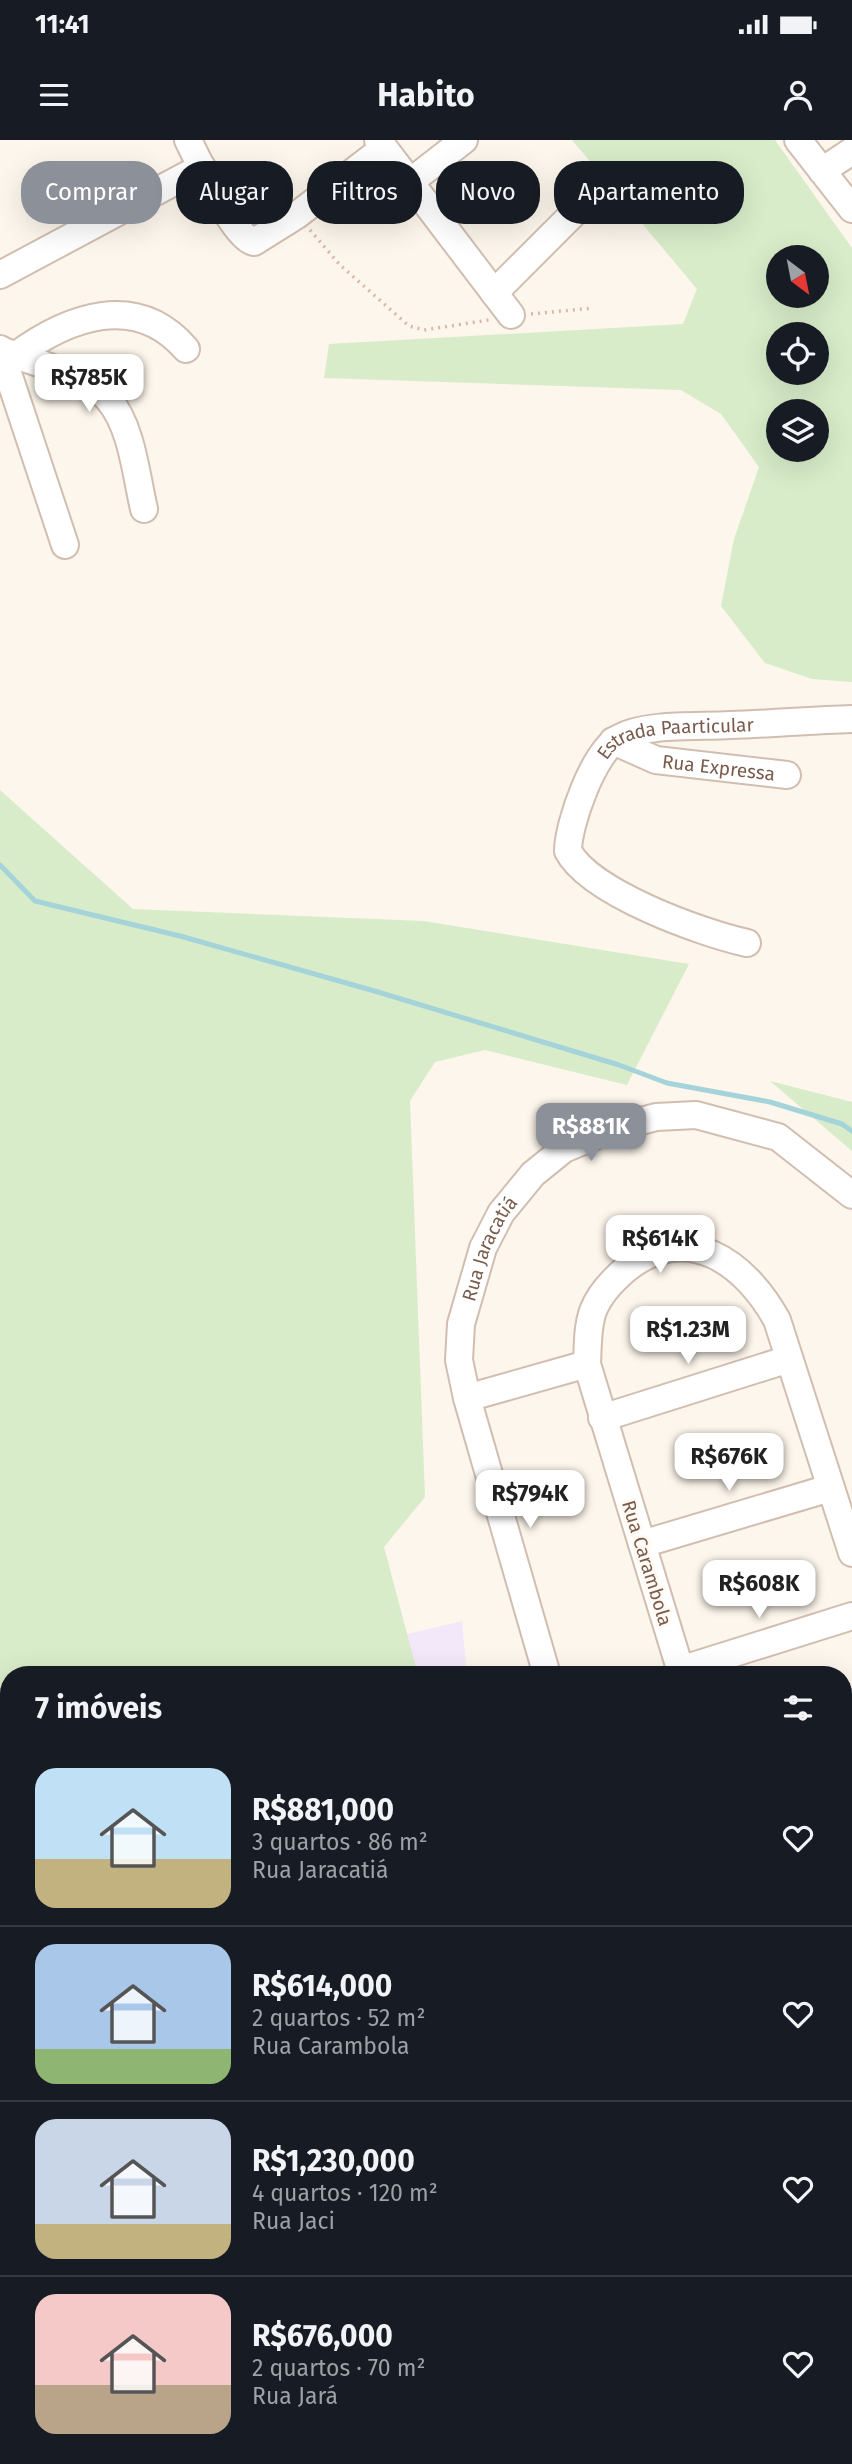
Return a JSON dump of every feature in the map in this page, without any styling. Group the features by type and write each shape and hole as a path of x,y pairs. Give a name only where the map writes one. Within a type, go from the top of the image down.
{"street":[{"path":"188,140 199,161"},
{"path":"422,173 464,140"},
{"path":"798,140 852,209"},
{"path":"293,218 381,144 394,161"},
{"path":"822,171 852,151"},
{"path":"0,275 176,181"},
{"path":"422,198 511,315"},
{"path":"234,224 248,241 254,242 283,224"},
{"path":"494,293 563,224"},
{"path":"5,352 66,324 97,315 149,319 173,334 186,349"},
{"path":"5,352 89,385 109,400 124,430 144,509"},
{"path":"5,352 65,545"},
{"name":"Estrada Paarticular","path":"747,943 698,929 663,914 598,881 574,862 568,851 571,824 597,765 613,741 622,736 666,728 852,719"},
{"name":"Rua Expressa","path":"613,741 656,760 787,775"},
{"name":"Rua Jaracatiá","path":"544,1666 467,1398 459,1360 461,1324 483,1248 501,1213 524,1183 564,1149 612,1129 656,1117 696,1115 778,1137 852,1195"},
{"name":"Rua Carambola","path":"679,1666 587,1364 590,1323 606,1290 632,1264 667,1248 698,1250 717,1256 751,1281 777,1320 852,1553"},
{"path":"602,1418 789,1359"},
{"path":"467,1398 587,1364"},
{"path":"642,1544 830,1488"},
{"path":"699,1666 852,1616"}],"path":[{"path":"297,215 340,265 409,326 424,330 511,315 593,308"}],"shaded area":[{"path":"462,1621 466,1666 274,1666"}],"green space":[{"path":"572,140 775,140 852,248 852,682 812,679 765,663 721,606 734,539 759,467 721,414 681,390 324,378 329,344 683,324 697,289 642,224 744,224 744,161 590,161"},
{"path":"0,790 133,909 423,921 689,964 627,1085 485,1050 435,1062 410,1101 425,1497 384,1547 416,1666 0,1666"},
{"path":"770,1081 852,1102 852,1151"}],"waterway":[{"path":"0,865 35,901 180,936 378,992 619,1065 667,1083 770,1102 842,1124 852,1131"}]}
